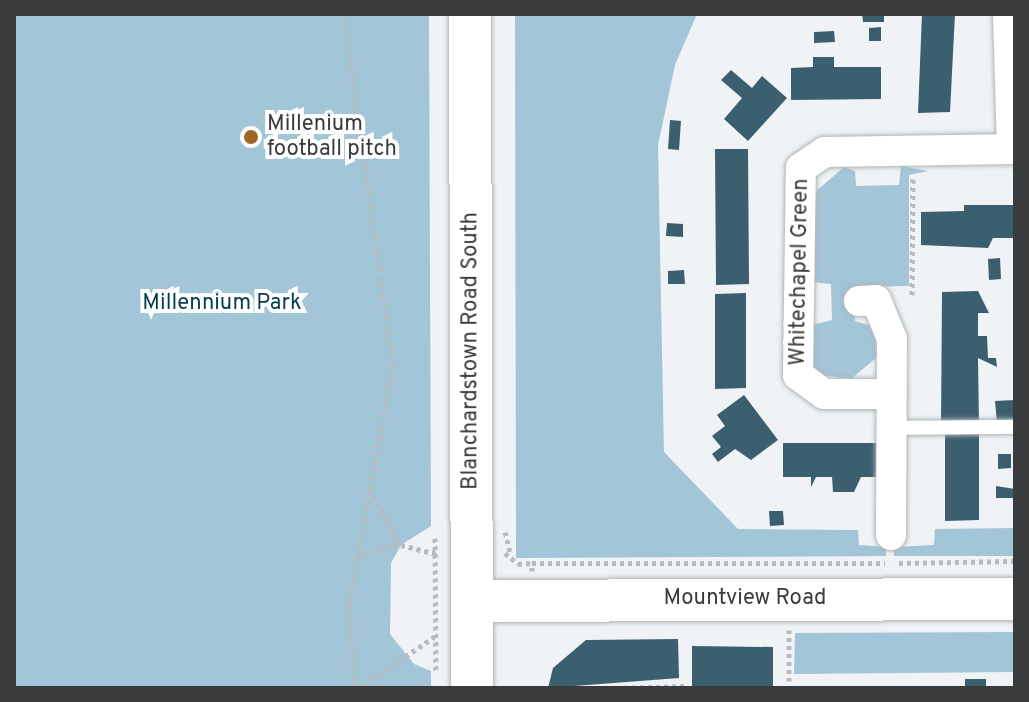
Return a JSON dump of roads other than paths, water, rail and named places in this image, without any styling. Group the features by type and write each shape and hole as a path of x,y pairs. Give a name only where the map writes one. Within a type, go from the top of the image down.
{"main road":[{"name":"Blanchardstown Road South","path":"470,14 475,601 472,688"},
{"name":"Mountview Road","path":"475,601 1015,599"}],"street":[{"path":"1008,14 1013,149"},
{"name":"Whitechapel Green","path":"891,394 811,390 796,363 801,168 825,152 1013,149"},
{"path":"859,301 876,300 885,316 892,428 891,535"}],"lane":[{"path":"892,428 1015,427"}],"place":[{"name":"Millenium football pitch","path":"251,137"}],"park label":[{"name":"Millennium Park","path":"222,304"}]}
